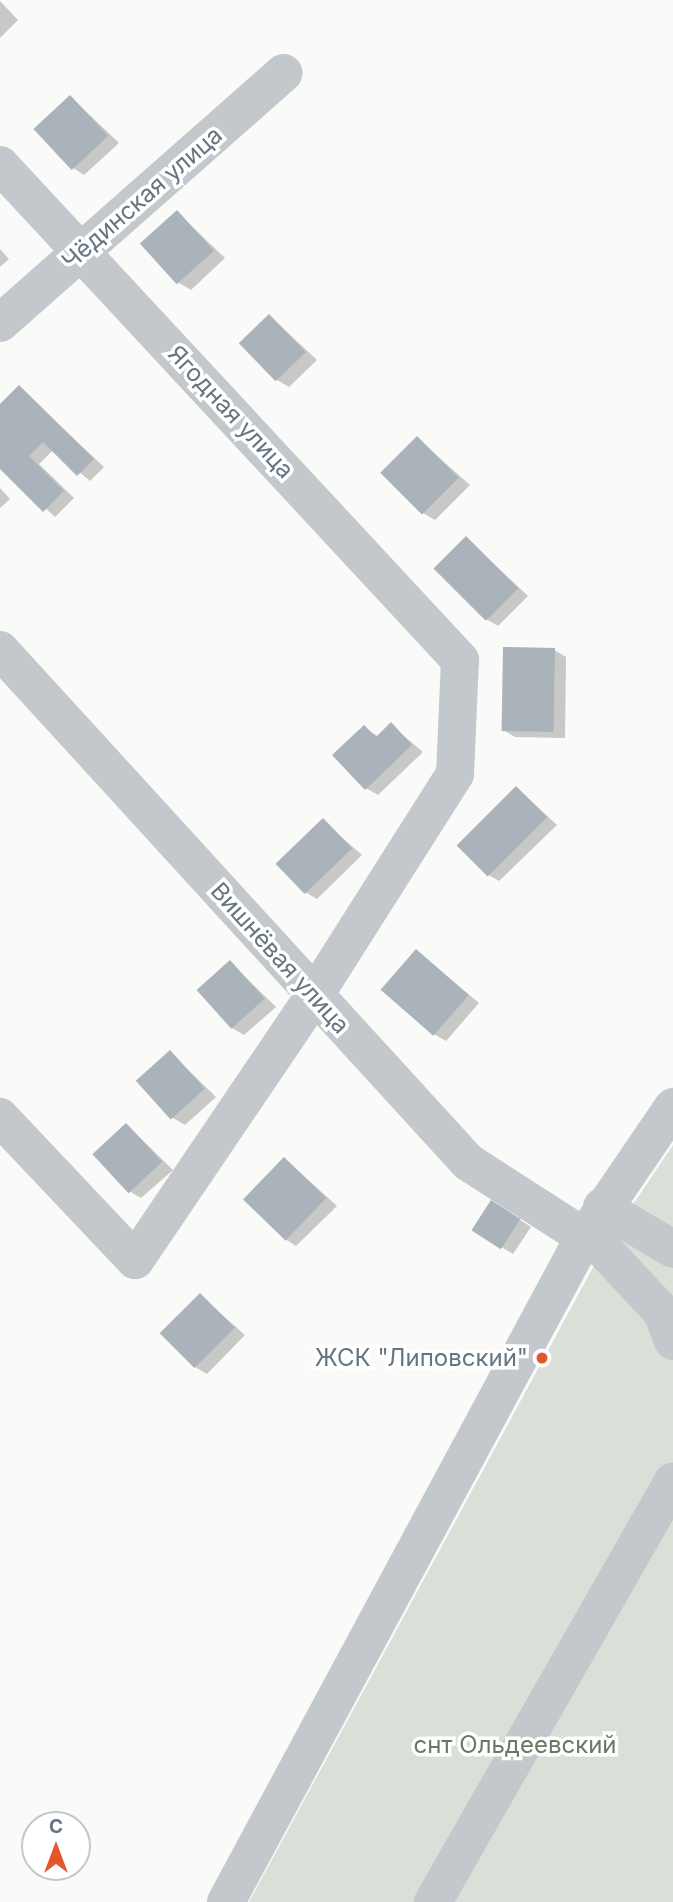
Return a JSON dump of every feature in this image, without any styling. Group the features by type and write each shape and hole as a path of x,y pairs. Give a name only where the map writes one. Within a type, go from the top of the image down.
{"street":[{"name":"Чёдинская улица","path":"0,323 284,73"},
{"name":"Ягодная улица","path":"0,165 83,251 460,660 455,774 314,996"},
{"name":"Вишнёвая улица","path":"0,650 468,1162 593,1223"},
{"path":"0,1117 135,1260 314,996"},
{"path":"226,1902 593,1223 673,1107"},
{"path":"593,1223 673,1249"},
{"path":"593,1223 603,1249 662,1312 673,1340"},
{"path":"433,1902 673,1482"}],"green space":[{"name":"снт Ольдеевский","path":"673,1145 673,1902 249,1902 603,1249"}],"building":[{"path":"70,95 108,136 72,170 33,129"},
{"path":"177,210 214,251 177,284 140,243"},
{"path":"269,314 306,352 276,381 239,343"},
{"path":"19,385 94,459 77,476 43,442 29,456 64,491 43,512 0,469 0,404"},
{"path":"417,436 459,478 422,514 380,473"},
{"path":"466,536 518,588 486,621 433,569"},
{"path":"503,647 555,648 554,732 502,731"},
{"path":"391,722 412,745 365,790 332,755 364,725 376,737"},
{"path":"516,786 547,817 488,877 457,845"},
{"path":"323,818 352,848 305,894 276,864"},
{"path":"416,949 469,995 433,1036 381,990"},
{"path":"230,960 265,999 231,1029 197,990"},
{"path":"170,1050 205,1089 171,1119 136,1081"},
{"path":"126,1123 162,1162 129,1193 92,1154"},
{"path":"284,1157 326,1198 285,1240 243,1199"},
{"path":"491,1200 520,1219 501,1249 471,1230"},
{"path":"200,1293 235,1328 194,1368 160,1333"}],"place":[{"name":"ЖСК \"Липовский\"","path":"542,1358"}]}
